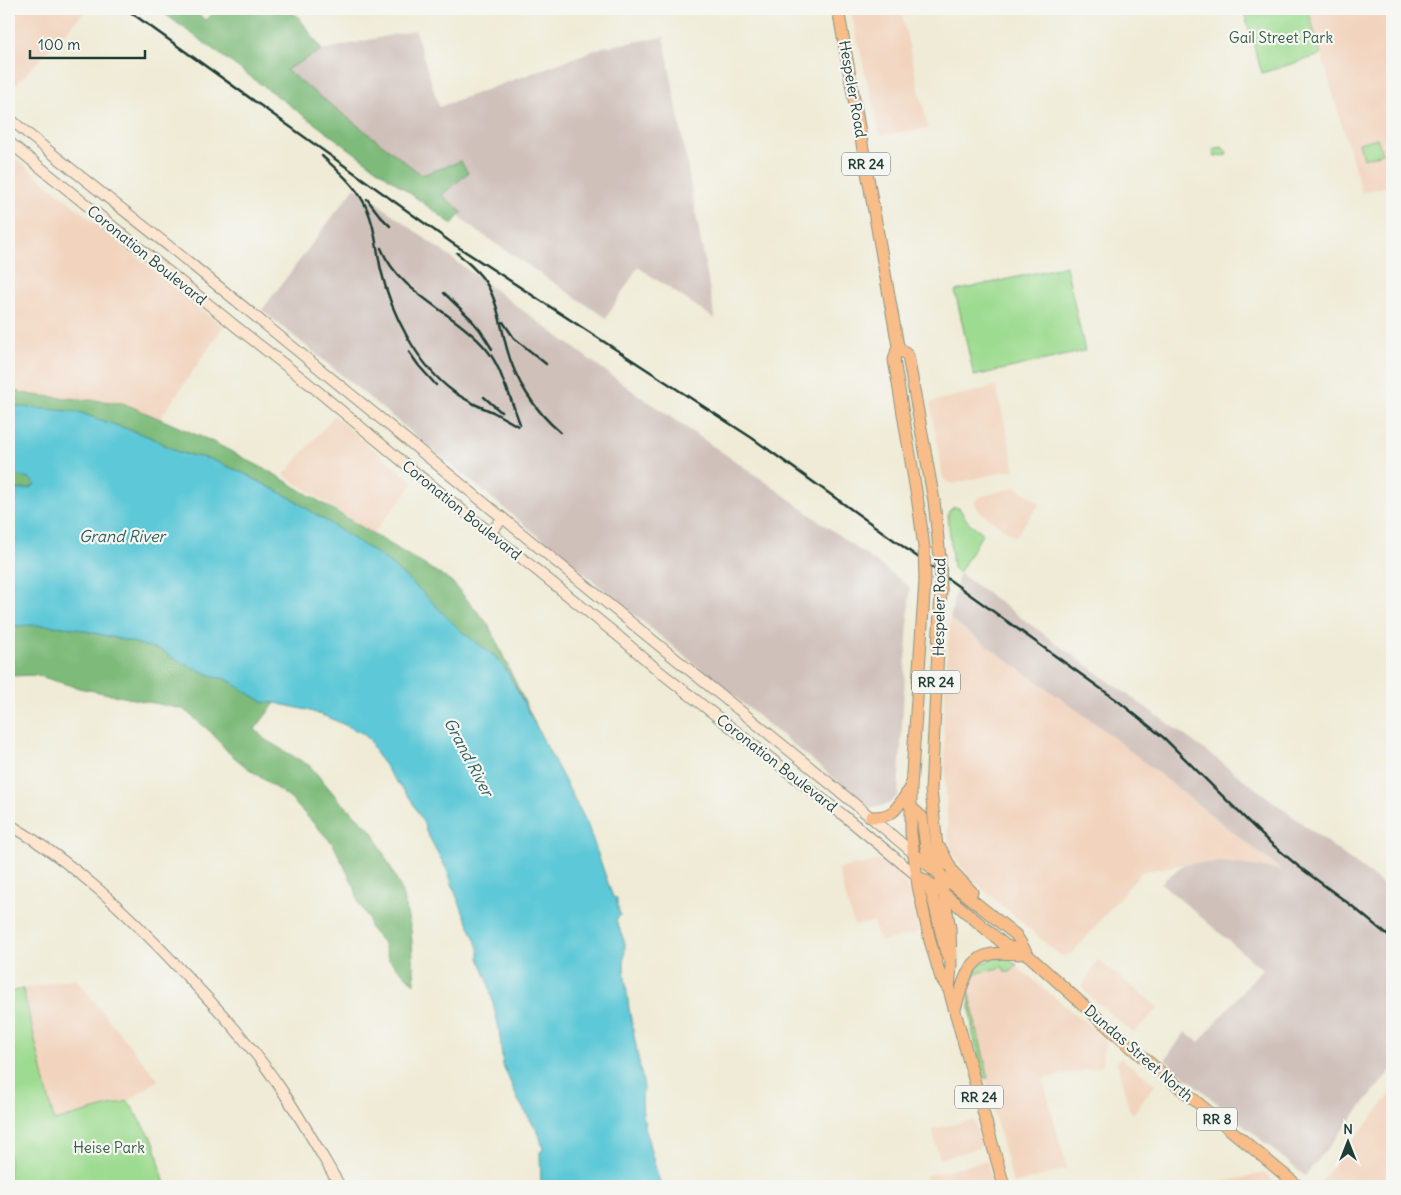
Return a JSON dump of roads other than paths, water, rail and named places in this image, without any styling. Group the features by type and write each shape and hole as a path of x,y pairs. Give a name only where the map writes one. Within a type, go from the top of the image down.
{"main road":[{"name":"Hespeler Road","path":"838,9 898,346 894,360 924,547 926,580 910,806 913,853"},
{"name":"Coronation Boulevard","path":"9,118 913,853"},
{"name":"Coronation Boulevard","path":"9,142 238,329 316,389 659,671 916,874"},
{"name":"Hespeler Road","path":"898,346 908,356 934,501 940,558 939,642 931,770 936,838 936,871"},
{"path":"490,532 503,518"},
{"path":"617,635 623,616"},
{"path":"714,714 725,699"},
{"path":"804,786 815,772"},
{"path":"871,817 891,814 911,788"},
{"path":"910,806 922,817 926,848 936,871"},
{"path":"9,824 70,866 106,895 132,918 215,1005 248,1044 277,1083 340,1186"},
{"path":"936,838 953,872 987,911"},
{"path":"913,853 928,883 937,915 940,936 951,966"},
{"name":"RR 24","path":"913,853 930,941 941,978 949,990 955,1009 1004,1186"},
{"name":"Dundas Street North","path":"913,853 1016,935 1028,955 1121,1040 1298,1186"},
{"name":"RR 24","path":"936,871 943,893 950,928 951,966 949,990"},
{"name":"Dundas Street North","path":"916,874 943,893 1004,945 1028,955"},
{"path":"955,1009 967,972 972,964 982,957 993,953 1028,955"}],"water":[{"name":"Grand River","path":"9,407 78,412 150,437 180,453 210,459 241,472 289,497 382,557 418,588 461,631 496,657 507,671 587,823 613,897 617,898 620,915 616,920 625,943 624,967 629,1009 644,1088 642,1108 644,1122 661,1186 541,1186 540,1152 543,1149 539,1134 518,1100 503,1065 499,1029 488,981 479,958 479,949 448,872 410,798 376,754 370,740 362,733 307,710 263,702 226,679 215,677 182,663 160,650 73,628 43,625 9,626 9,491 31,488 35,484 29,478 9,474"}],"railway":[{"path":"126,9 452,243 752,438 1118,701 1164,738 1267,840 1392,939"},
{"path":"322,156 350,183 359,194 367,209 373,226 385,286 407,337 417,353 441,381 457,394 480,407"},
{"path":"367,199 390,226"},
{"path":"381,248 401,278 460,325 487,350 501,375 507,391"},
{"path":"457,253 486,283 496,306 515,372 534,405 560,432"},
{"path":"444,293 472,320"},
{"path":"467,315 480,330 492,349"},
{"path":"503,322 514,338 546,364"},
{"path":"409,352 436,385"},
{"path":"506,386 520,424"},
{"path":"484,397 501,412"},
{"path":"474,404 518,426"}],"park label":[{"name":"Gail Street Park","path":"1281,37"},
{"name":"Heise Park","path":"109,1147"}]}
